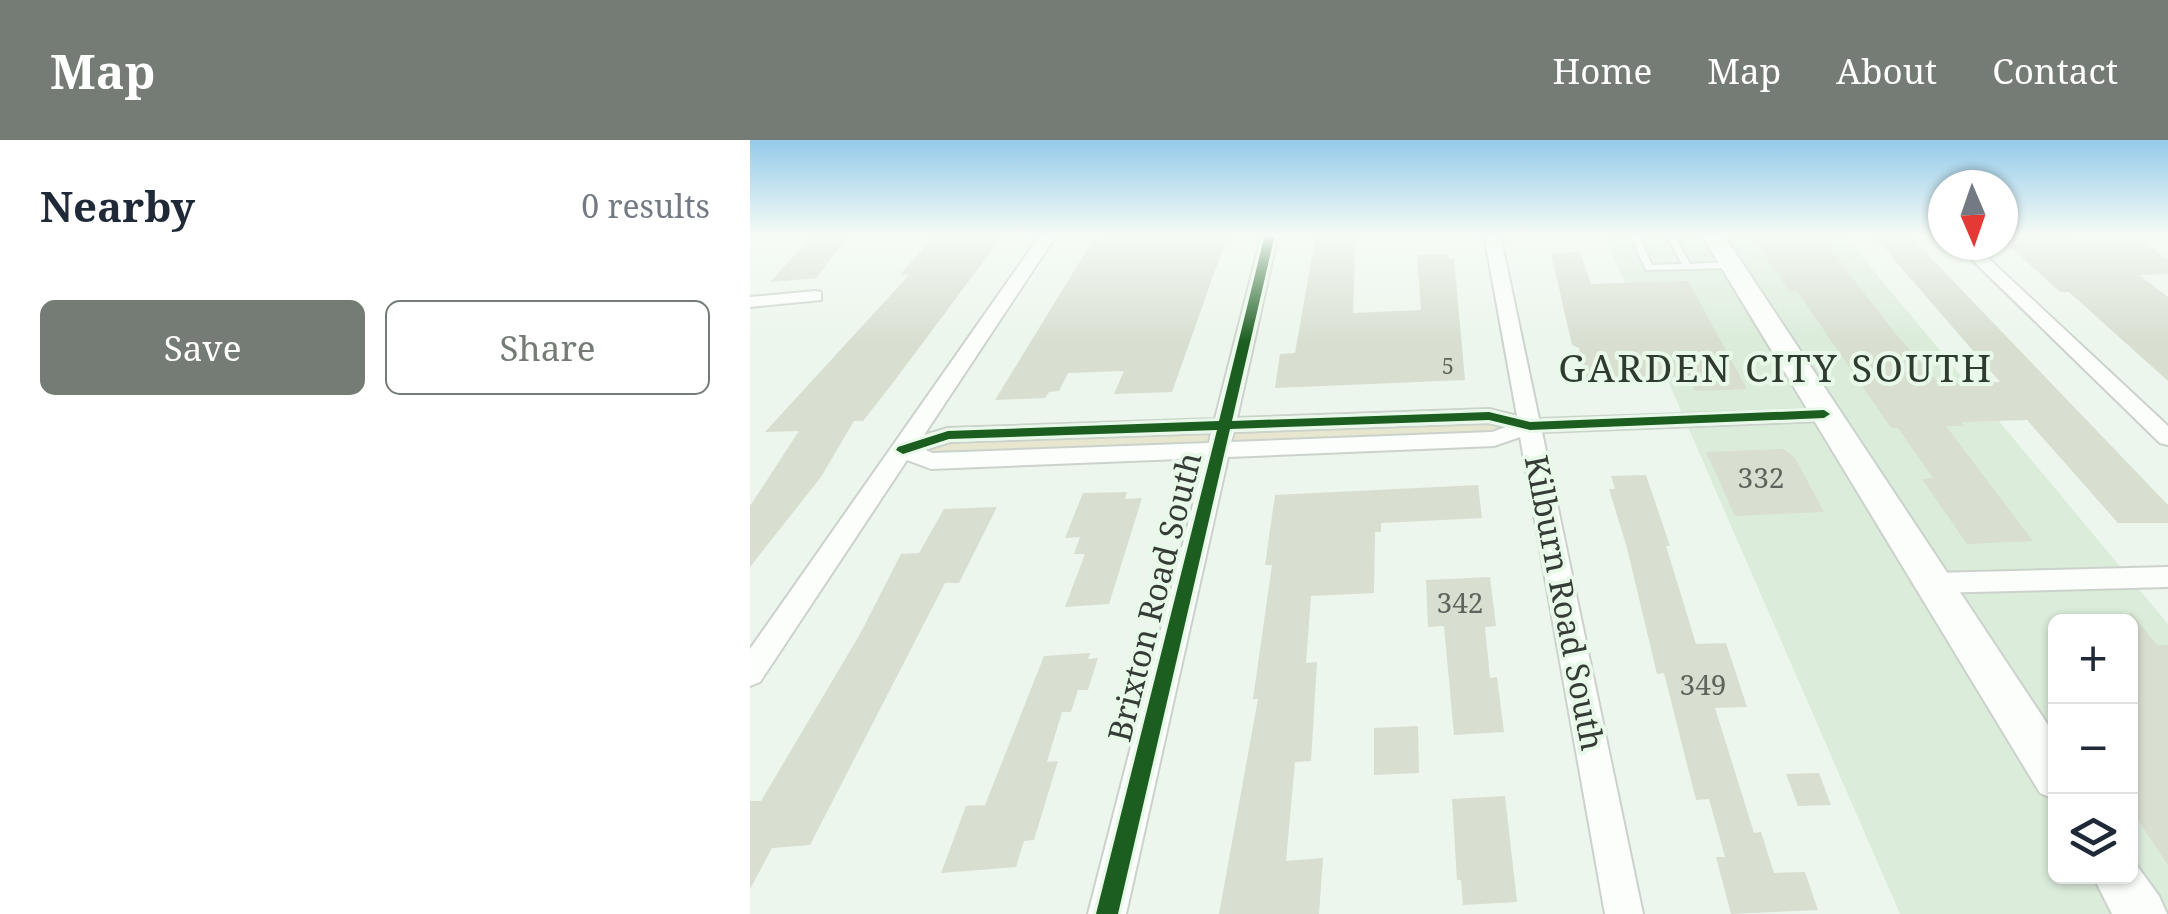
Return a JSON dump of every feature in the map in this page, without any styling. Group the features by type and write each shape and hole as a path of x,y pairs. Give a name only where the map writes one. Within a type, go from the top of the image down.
{"main road":[{"path":"1735,270 2048,766"},
{"path":"2123,884 2142,914"}],"street":[{"path":"750,674 1024,270"},
{"name":"Brixton Road South","path":"1106,914 1262,270"},
{"name":"Kilburn Road South","path":"1499,270 1624,914"},
{"path":"1991,270 2168,438"},
{"path":"750,302 816,296"},
{"path":"903,450 931,461 1222,438 1494,440 1530,426 1824,414"},
{"path":"1931,583 2168,577"}],"shaded area":[{"path":"1620,270 1873,270 2168,624 2168,914 1900,914"},
{"path":"1489,416 1530,426 1494,439 931,461 903,450 948,435"}],"building":[{"path":"781,270 822,270 816,278 770,282"},
{"path":"904,270 977,270 863,421 854,421 821,477 750,567 750,506 799,431 765,432 910,274 900,275"},
{"path":"1075,270 1215,270 1172,392 1114,394 1124,371 1068,373 1059,391 1049,392 1045,398 995,400"},
{"path":"1310,270 1355,270 1353,313 1421,310 1418,270 1455,270 1465,380 1275,388 1280,354 1295,353"},
{"path":"1555,270 1586,270 1591,284 1688,281 1747,389 1695,391 1689,377 1586,377 1579,348 1572,345"},
{"path":"1775,270 1846,270 1939,383 2000,382 1903,270 1943,270 2168,505 2168,523 2118,523 2027,420 1961,422 1964,426 1946,426 2033,541 1967,544 1922,479 1933,478 1898,428 1891,428 1797,291 1789,292"},
{"path":"2036,270 2168,270 2168,274 2139,275 2168,297 2168,381 2069,292 2060,292"},
{"path":"1783,449 1795,458 1824,512 1735,516 1706,452"},
{"path":"1646,475 1696,644 1726,643 1747,707 1715,708 1754,833 1761,832 1774,873 1805,872 1818,910 1731,914 1716,857 1725,857 1709,799 1696,800 1664,673 1657,674 1609,489 1615,489 1611,476"},
{"path":"1478,485 1482,518 1381,523 1381,532 1375,532 1374,593 1311,596 1306,663 1317,662 1311,761 1295,762 1286,861 1323,858 1319,914 1219,914 1258,699 1253,699 1272,565 1265,565 1275,495"},
{"path":"1127,492 1125,499 1142,498 1109,604 1065,607 1085,554 1074,554 1080,537 1065,538 1083,493"},
{"path":"997,507 959,583 945,583 810,845 772,848 750,889 750,801 761,801 860,634 901,554 919,553 944,509"},
{"path":"1490,577 1496,626 1485,627 1490,678 1497,677 1504,732 1454,735 1444,626 1428,627 1426,580"},
{"path":"2138,621 2157,645 2168,645 2168,865 2138,820"},
{"path":"1090,653 1088,659 1098,658 1088,690 1078,690 1071,712 1062,712 1047,762 1058,761 1034,840 1024,841 1016,867 941,873 966,806 985,805 1044,656"},
{"path":"1418,726 1419,773 1374,775 1374,728"},
{"path":"1819,773 1831,805 1798,806 1786,774"},
{"path":"1505,796 1517,902 1463,905 1461,880 1457,880 1452,799"}],"cycle path":[{"path":"1107,914 1261,270"},
{"path":"903,450 948,435 1489,416 1530,426 1824,414"}],"district":[{"name":"GARDEN CITY SOUTH","path":"1776,369"}]}
